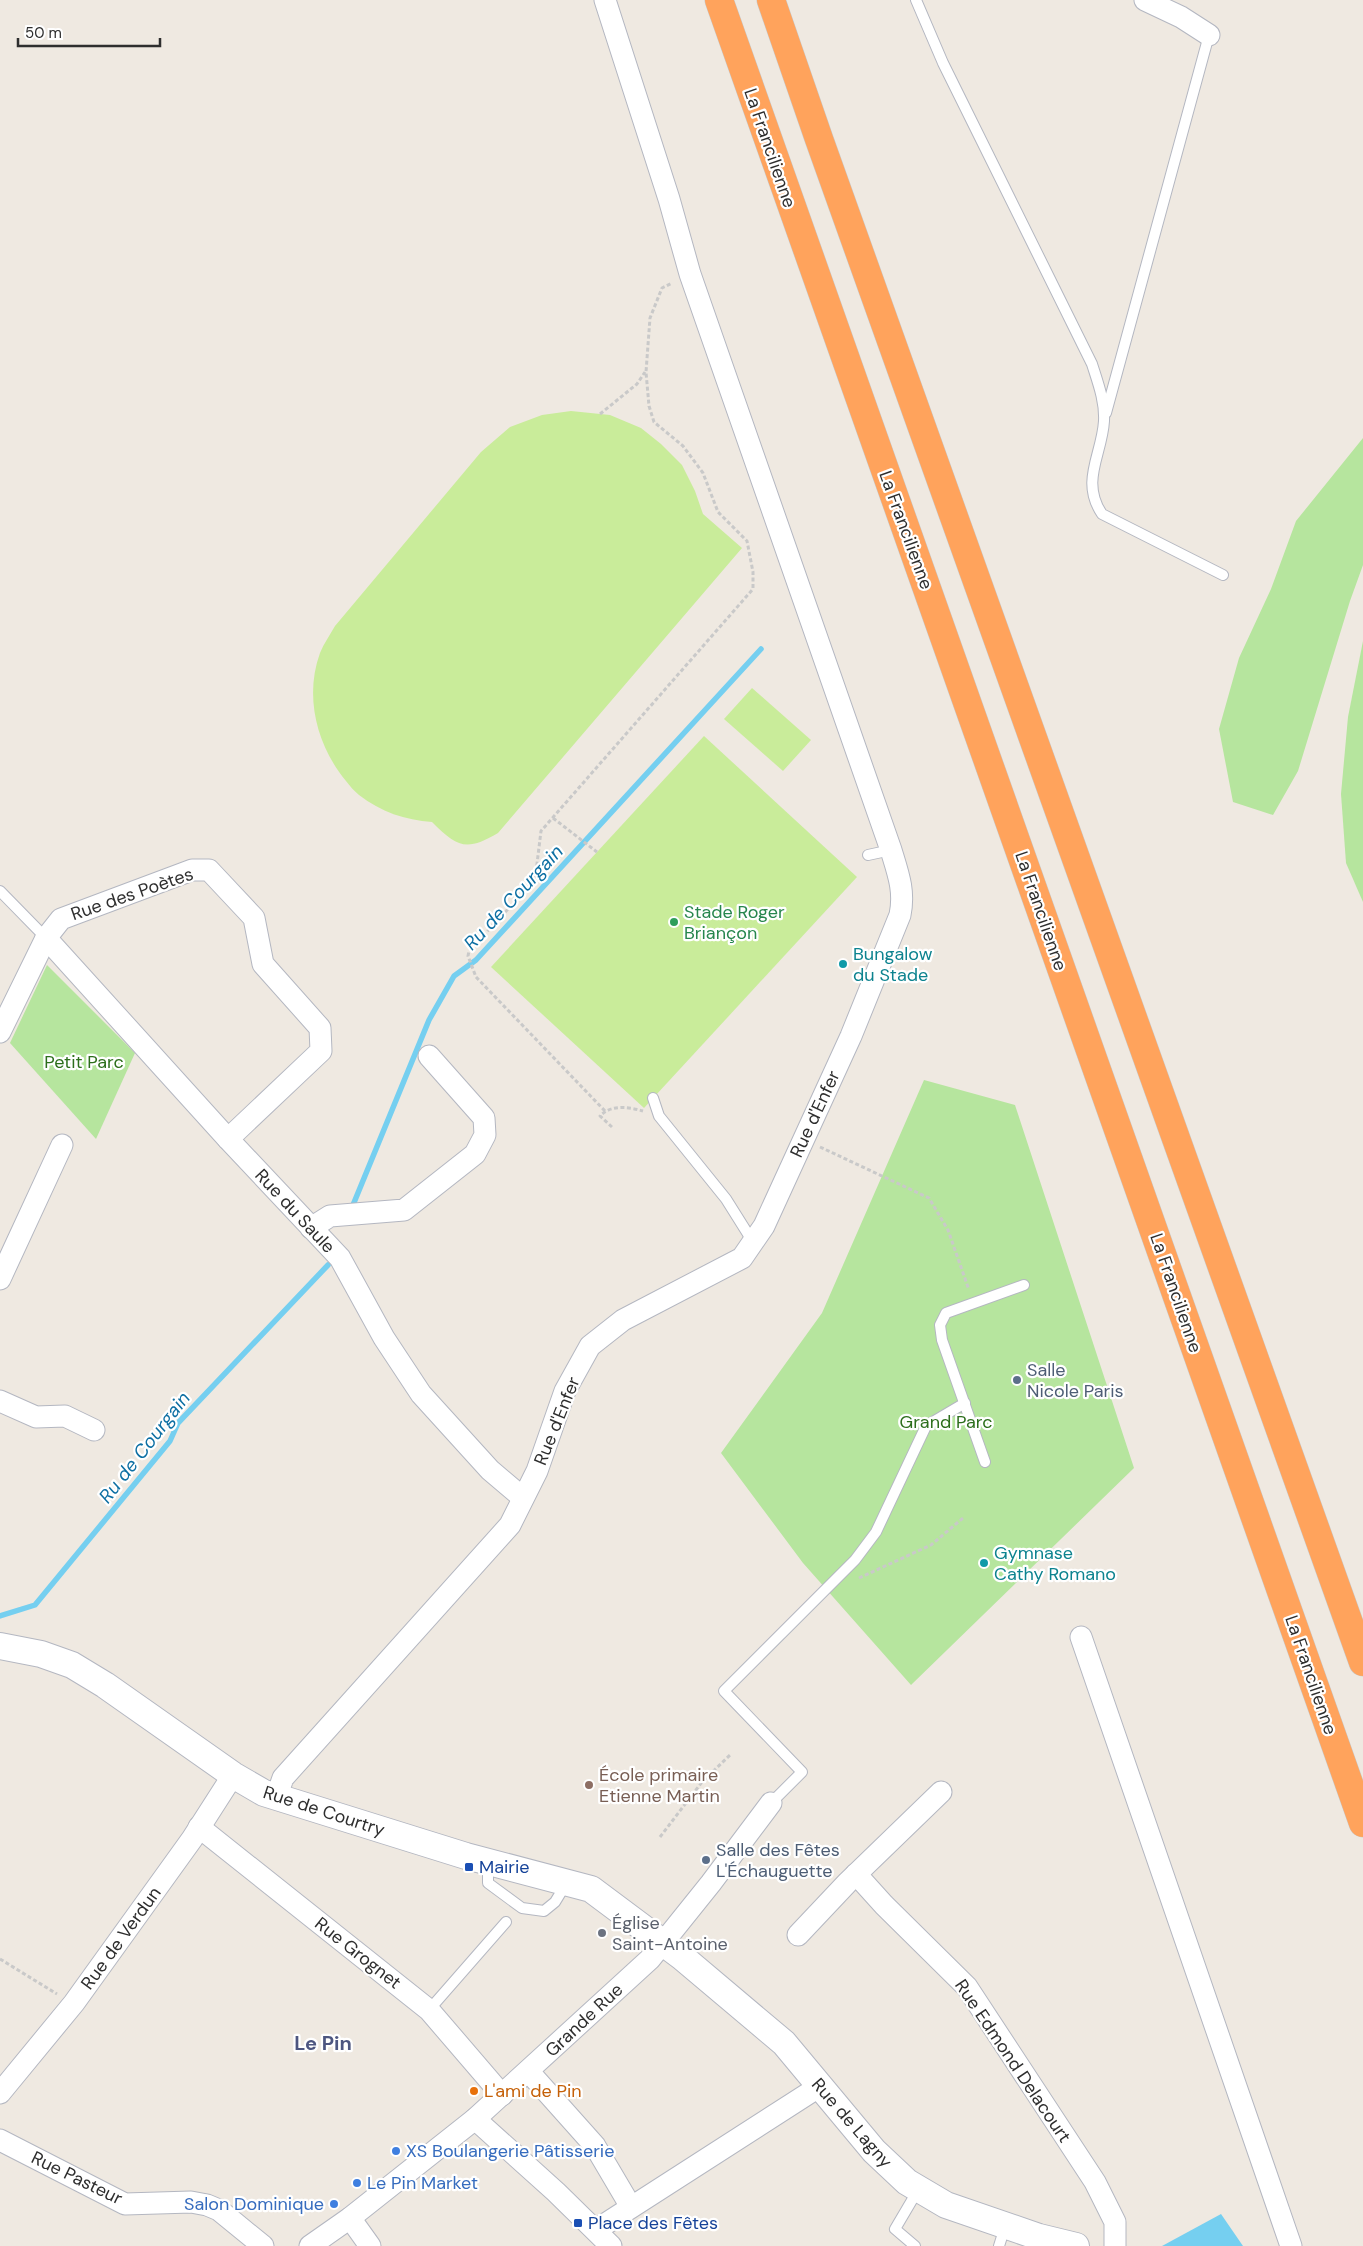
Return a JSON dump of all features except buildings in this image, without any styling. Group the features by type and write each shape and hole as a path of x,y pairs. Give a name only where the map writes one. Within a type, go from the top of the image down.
{"highway":[{"name":"La Francilienne","path":"719,0 1363,1822"},
{"path":"771,0 822,148 1363,1662"}],"street":[{"name":"Rue d'Enfer","path":"276,1798 283,1778 510,1525 536,1472 565,1391 590,1346 623,1320 742,1258 764,1226 851,1036 900,915 903,900 901,883 891,850 690,274 669,199 605,0"},
{"path":"1145,0 1181,17 1209,35"},
{"name":"Rue des Poètes","path":"0,1032 46,938 61,919 192,870 209,870 254,918 263,964 320,1028 321,1051 228,1139"},
{"name":"Rue du Saule","path":"46,938 228,1139 340,1258 384,1338 421,1394 490,1470 523,1498"},
{"path":"312,1228 330,1216 404,1210 475,1154 485,1135 484,1118 429,1056"},
{"path":"0,1278 62,1144"},
{"path":"0,1400 36,1417 64,1416 94,1430"},
{"path":"1081,1637 1291,2246"},
{"name":"Rue de Courtry","path":"0,1646 41,1654 72,1665 105,1685 233,1775 276,1798 488,1861 591,1888 664,1943"},
{"name":"Rue de Verdun","path":"0,2093 74,2003 199,1827 233,1775"},
{"path":"798,1935 856,1874 941,1792"},
{"name":"Grande Rue","path":"310,2246 350,2218 475,2119 529,2072 650,1959 771,1803"},
{"name":"Rue Grognet","path":"199,1827 429,2010 502,2095"},
{"name":"Rue Edmond Delacourt","path":"856,1874 884,1905 967,1987 1095,2182 1115,2222 1115,2246"},
{"name":"Rue de Lagny","path":"664,1943 784,2043 874,2151 889,2167 918,2190 1002,2236 1076,2246"},
{"path":"529,2072 595,2146 631,2207"},
{"path":"596,2230 820,2086"},
{"path":"475,2119 612,2246"},
{"name":"Rue Pasteur","path":"0,2140 125,2204 190,2202 207,2205 219,2210 263,2246"},
{"path":"350,2218 370,2246"}],"lane":[{"path":"916,0 943,63 1092,364 1102,394 1104,422"},
{"path":"1209,35 1104,422 1091,485 1094,502 1102,514 1223,575"},
{"path":"868,855 891,850"},
{"path":"0,891 46,938"},
{"path":"653,1098 659,1116 726,1199 753,1242"},
{"path":"985,1462 942,1340 940,1325 946,1313 1024,1285"},
{"path":"771,1803 802,1772 724,1691 855,1560 876,1532 926,1426 965,1403"},
{"path":"488,1861 488,1884 522,1908 544,1911 555,1902 568,1882"},
{"path":"429,2010 506,1922"},
{"path":"915,2246 895,2229 918,2190"}],"path":[{"path":"605,1111 476,977 468,956 468,950 535,880 541,831 753,588 753,572 746,541 718,512 703,473 683,446 654,422 648,406 646,372 650,318 662,288"},
{"path":"600,414 637,384 646,372"},
{"path":"553,818 597,852"},
{"path":"612,1128 600,1116 605,1111 617,1108 632,1108 659,1116"},
{"path":"804,1140 929,1198 948,1230 973,1302"},
{"path":"852,1581 931,1545 963,1518"},
{"path":"660,1837 702,1782 730,1754"},
{"path":"0,1960 74,2003"}],"green space":[{"path":"571,411 610,415 641,428 661,444 682,465 695,491 703,514 742,548 498,833 478,843 462,844 448,837 432,822 403,817 385,810 367,801 351,787 327,752 321,737 314,704 315,670 320,653 335,626 481,452 510,427 542,415"},
{"path":"1363,438 1363,565 1350,601 1298,771 1273,815 1233,802 1219,729 1239,658 1271,589 1296,521"},
{"path":"1363,641 1363,902 1346,863 1341,794 1348,717"},
{"path":"752,688 811,740 783,771 724,719"},
{"name":"Stade Roger Briançon","path":"704,736 857,877 644,1108 491,967"},
{"name":"Petit Parc","path":"47,965 135,1053 96,1139 10,1043"},
{"name":"Grand Parc","path":"924,1080 1015,1105 1134,1468 911,1685 803,1563 721,1453 822,1313"}],"water":[{"path":"1221,2214 1243,2246 1162,2246"}],"waterway":[{"name":"Ru de Courgain","path":"353,1205 429,1020 454,976 476,960 761,649"},
{"name":"Ru de Courgain","path":"0,1616 35,1605 170,1441 178,1423 328,1265"}],"place":[{"name":"Stade Roger Briançon","path":"674,922"},
{"name":"Bungalow du Stade","path":"843,964"},
{"name":"Salle Nicole Paris","path":"1017,1380"},
{"name":"Gymnase Cathy Romano","path":"984,1563"},
{"name":"École primaire Etienne Martin","path":"589,1785"},
{"name":"Salle des Fêtes L'Échauguette","path":"706,1860"},
{"name":"Mairie","path":"469,1867"},
{"name":"Église Saint-Antoine","path":"602,1933"},
{"name":"L'ami de Pin","path":"474,2091"},
{"name":"XS Boulangerie Pâtisserie","path":"396,2151"},
{"name":"Le Pin Market","path":"357,2183"},
{"name":"Salon Dominique","path":"334,2204"},
{"name":"Place des Fêtes","path":"578,2223"}],"district":[{"name":"Le Pin","path":"323,2043"}]}
